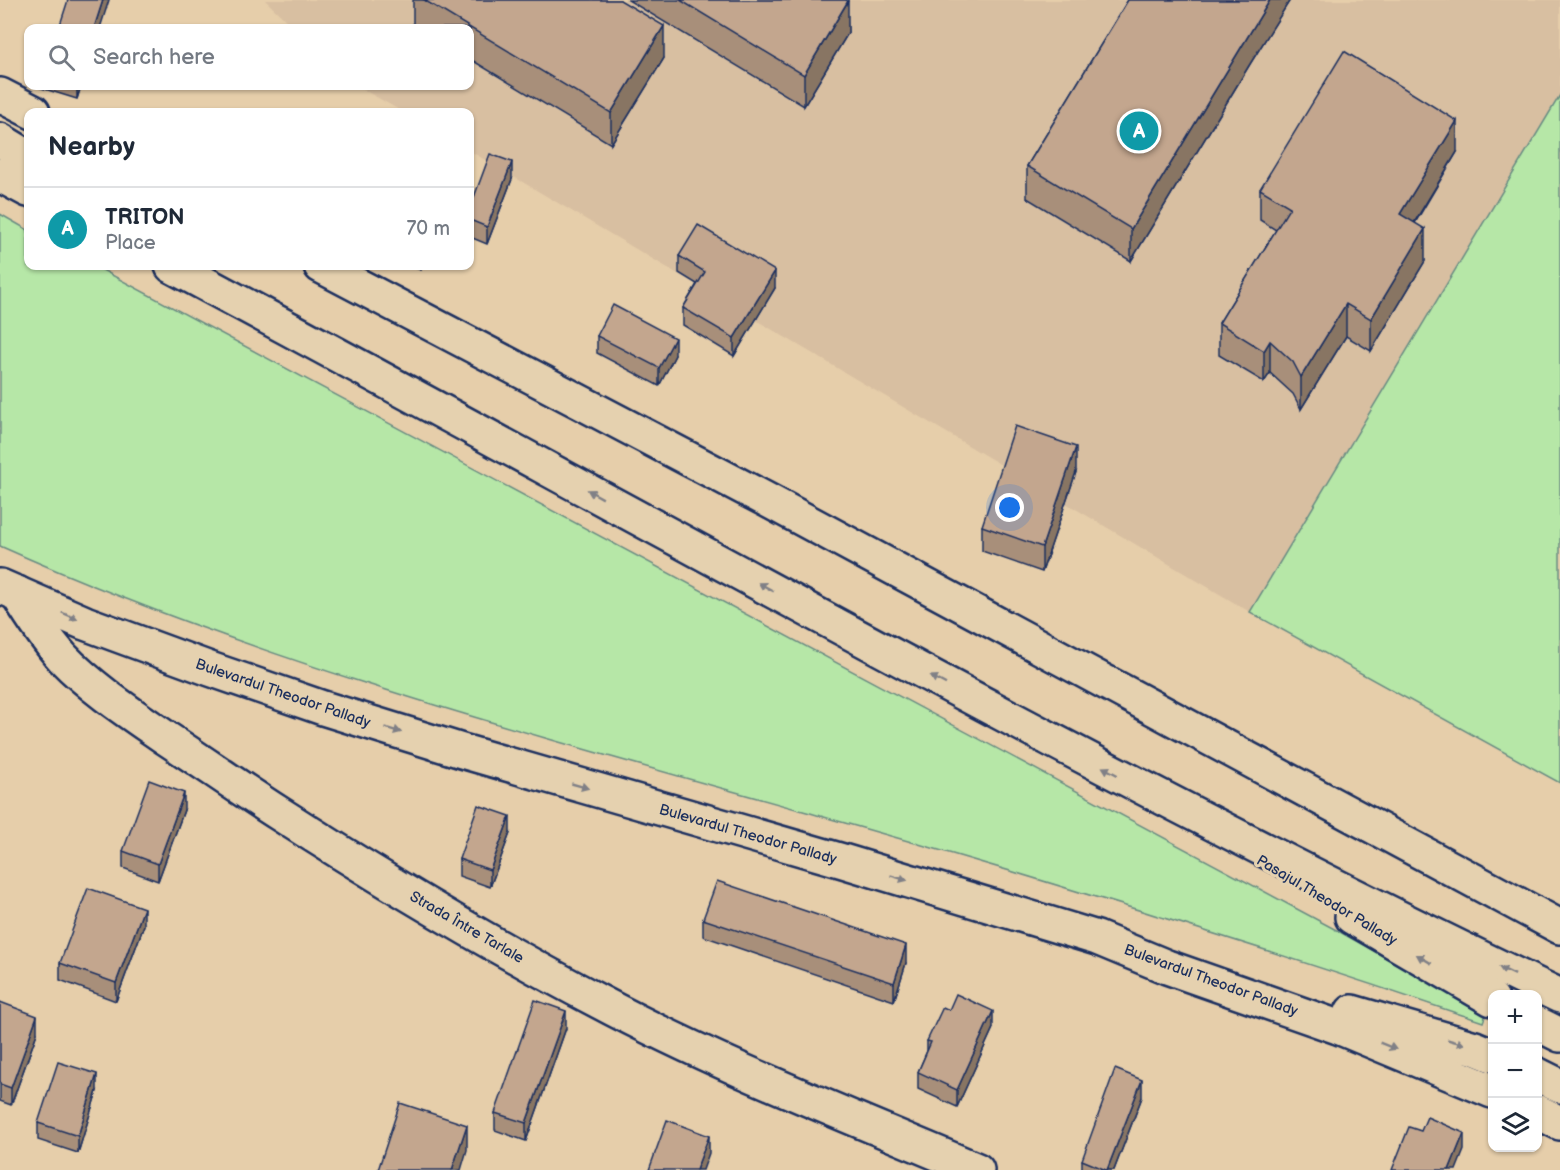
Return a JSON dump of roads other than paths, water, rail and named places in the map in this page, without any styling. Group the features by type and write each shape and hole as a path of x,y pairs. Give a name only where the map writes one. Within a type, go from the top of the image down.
{"main road":[{"path":"0,95 25,108"},
{"path":"0,140 24,155"},
{"path":"0,175 24,188"},
{"path":"179,270 855,636 1162,799 1560,996"},
{"path":"329,270 769,501 1560,927"},
{"name":"Bulevardul Theodor Pallady","path":"6,590 210,669 323,708 1097,938 1167,967 1347,1030 1488,1089"},
{"name":"Strada Între Tarlale","path":"6,590 62,657 89,682 130,713 246,792 450,919 599,1002 663,1034 977,1170"},
{"name":"Pasajul Theodor Pallady","path":"1162,799 1349,915 1488,997"},
{"path":"1097,938 1488,1053"},
{"path":"1542,1026 1560,1035"},
{"path":"1542,1077 1560,1086"},
{"path":"1542,1114 1560,1123"}],"place":[{"name":"TRITON","path":"1139,131"}]}
